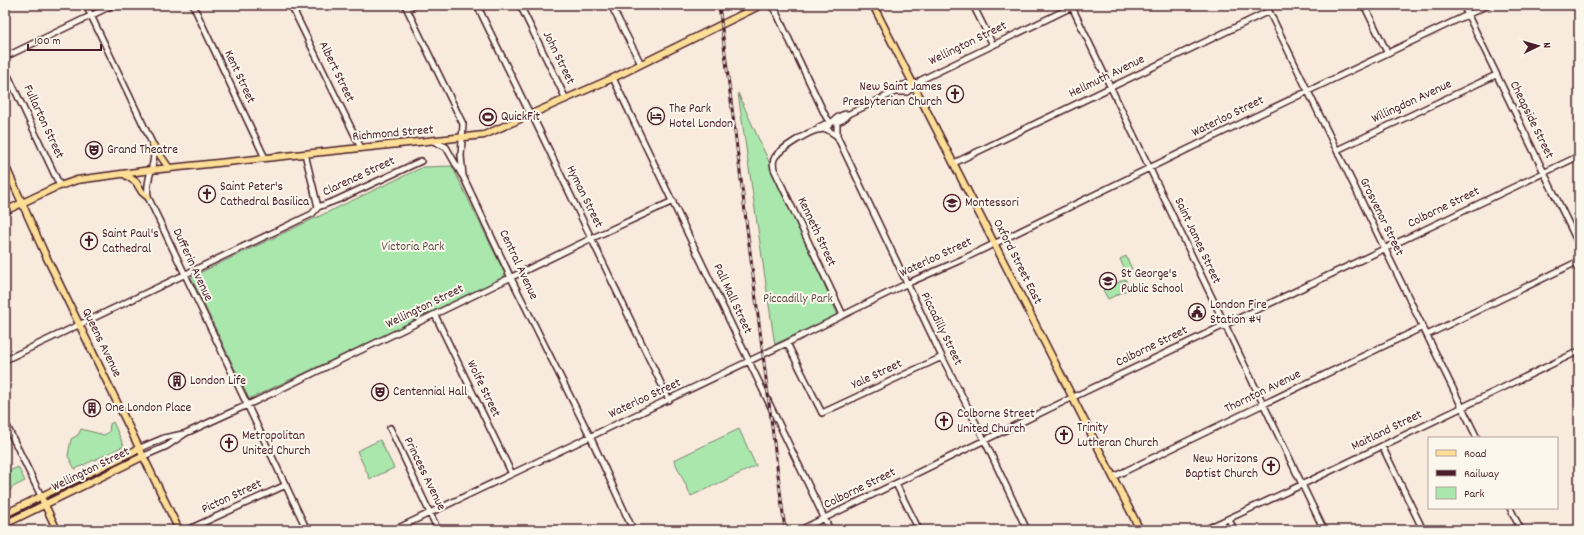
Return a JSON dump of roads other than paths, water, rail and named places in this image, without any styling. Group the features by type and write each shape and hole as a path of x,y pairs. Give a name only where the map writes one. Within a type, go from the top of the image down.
{"main road":[{"name":"Richmond Street","path":"5,211 60,186 77,180 169,168 463,139 489,134 613,78 761,5"},
{"name":"Oxford Street East","path":"873,5 1140,530"},
{"path":"153,145 169,168"},
{"name":"Queens Avenue","path":"5,165 44,252 179,530"},
{"path":"124,174 136,182 142,192 148,197"},
{"name":"Wellington Street","path":"5,514 140,448"},
{"name":"Wellington Street","path":"5,524 144,456"},
{"path":"41,496 57,530"}],"street":[{"name":"Dufferin Avenue","path":"86,5 153,145 154,160 147,183 148,197 307,530"},
{"path":"5,58 113,5"},
{"name":"Kent Street","path":"193,5 266,158"},
{"name":"Albert Street","path":"291,5 361,148"},
{"path":"406,7 414,5"},
{"name":"Hyman Street","path":"477,5 669,400"},
{"name":"John Street","path":"520,5 566,99"},
{"path":"611,5 641,64"},
{"name":"Piccadilly Street","path":"771,5 777,14 826,117 837,136 906,284 1027,530"},
{"name":"Piccadilly Street","path":"776,5 777,14"},
{"path":"973,5 993,44"},
{"name":"Grosvenor Street","path":"1266,5 1477,437"},
{"path":"1364,5 1387,52"},
{"name":"Cheapside Street","path":"1463,5 1579,245"},
{"name":"Waterloo Street","path":"394,530 590,436 669,400 906,284 1150,168 1308,90 1488,5"},
{"name":"Wellington Street","path":"774,157 796,140 831,124 836,118 849,114 895,92 907,92 914,84 1073,6"},
{"name":"Saint James Street","path":"1073,6 1110,87 1224,325 1324,530"},
{"name":"Central Avenue","path":"406,7 462,120 464,128 461,156 463,176 511,278 590,436 634,530"},
{"name":"Hellmuth Avenue","path":"954,164 1269,11"},
{"name":"Fullarton Street","path":"5,69 60,186"},
{"name":"Willingdon Avenue","path":"1337,150 1496,75"},
{"name":"Pall Mall Street","path":"613,78 830,530"},
{"name":"Piccadilly Street","path":"831,124 837,136"},
{"path":"433,141 446,147 463,176"},
{"path":"305,154 318,208"},
{"name":"Colborne Street","path":"800,530 1224,325 1579,156"},
{"name":"Kenneth Street","path":"774,157 774,169 843,315"},
{"name":"Clarence Street","path":"5,360 312,214 318,208 420,161"},
{"name":"Wellington Street","path":"144,456 166,446 186,433 673,201"},
{"path":"1427,335 1579,262"},
{"name":"Wolfe Street","path":"435,315 512,474"},
{"name":"Thornton Avenue","path":"1113,477 1423,327"},
{"name":"Yale Street","path":"787,343 822,413 942,357"},
{"name":"Maitland Street","path":"1204,530 1302,485 1579,351"},
{"path":"5,422 41,496"},
{"name":"Princess Avenue","path":"390,428 438,530"},
{"name":"Wellington Street","path":"140,448 164,438 186,433"},
{"path":"1382,446 1422,530"},
{"name":"Picton Street","path":"187,530 286,484"},
{"path":"896,484 919,530"},
{"path":"1510,509 1521,530"},
{"path":"1228,519 1234,530"}],"railway":[{"path":"719,5 785,530"}],"place":[{"name":"New Saint James Presbyterian Church","path":"955,94"},
{"name":"The Park Hotel London","path":"656,116"},
{"name":"QuickFit","path":"488,117"},
{"name":"Grand Theatre","path":"94,150"},
{"name":"Saint Peter's Cathedral Basilica","path":"207,194"},
{"name":"Montessori","path":"952,203"},
{"name":"Saint Paul's Cathedral","path":"89,241"},
{"name":"St George's Public School","path":"1108,281"},
{"name":"London Fire Station #4","path":"1197,312"},
{"name":"London Life","path":"177,381"},
{"name":"Centennial Hall","path":"380,392"},
{"name":"One London Place","path":"92,408"},
{"name":"Colborne Street United Church","path":"944,421"},
{"name":"Trinity Lutheran Church","path":"1064,435"},
{"name":"Metropolitan United Church","path":"229,443"},
{"name":"New Horizons Baptist Church","path":"1271,466"}],"park label":[{"name":"Victoria Park","path":"413,247"},
{"name":"Piccadilly Park","path":"798,299"}]}
